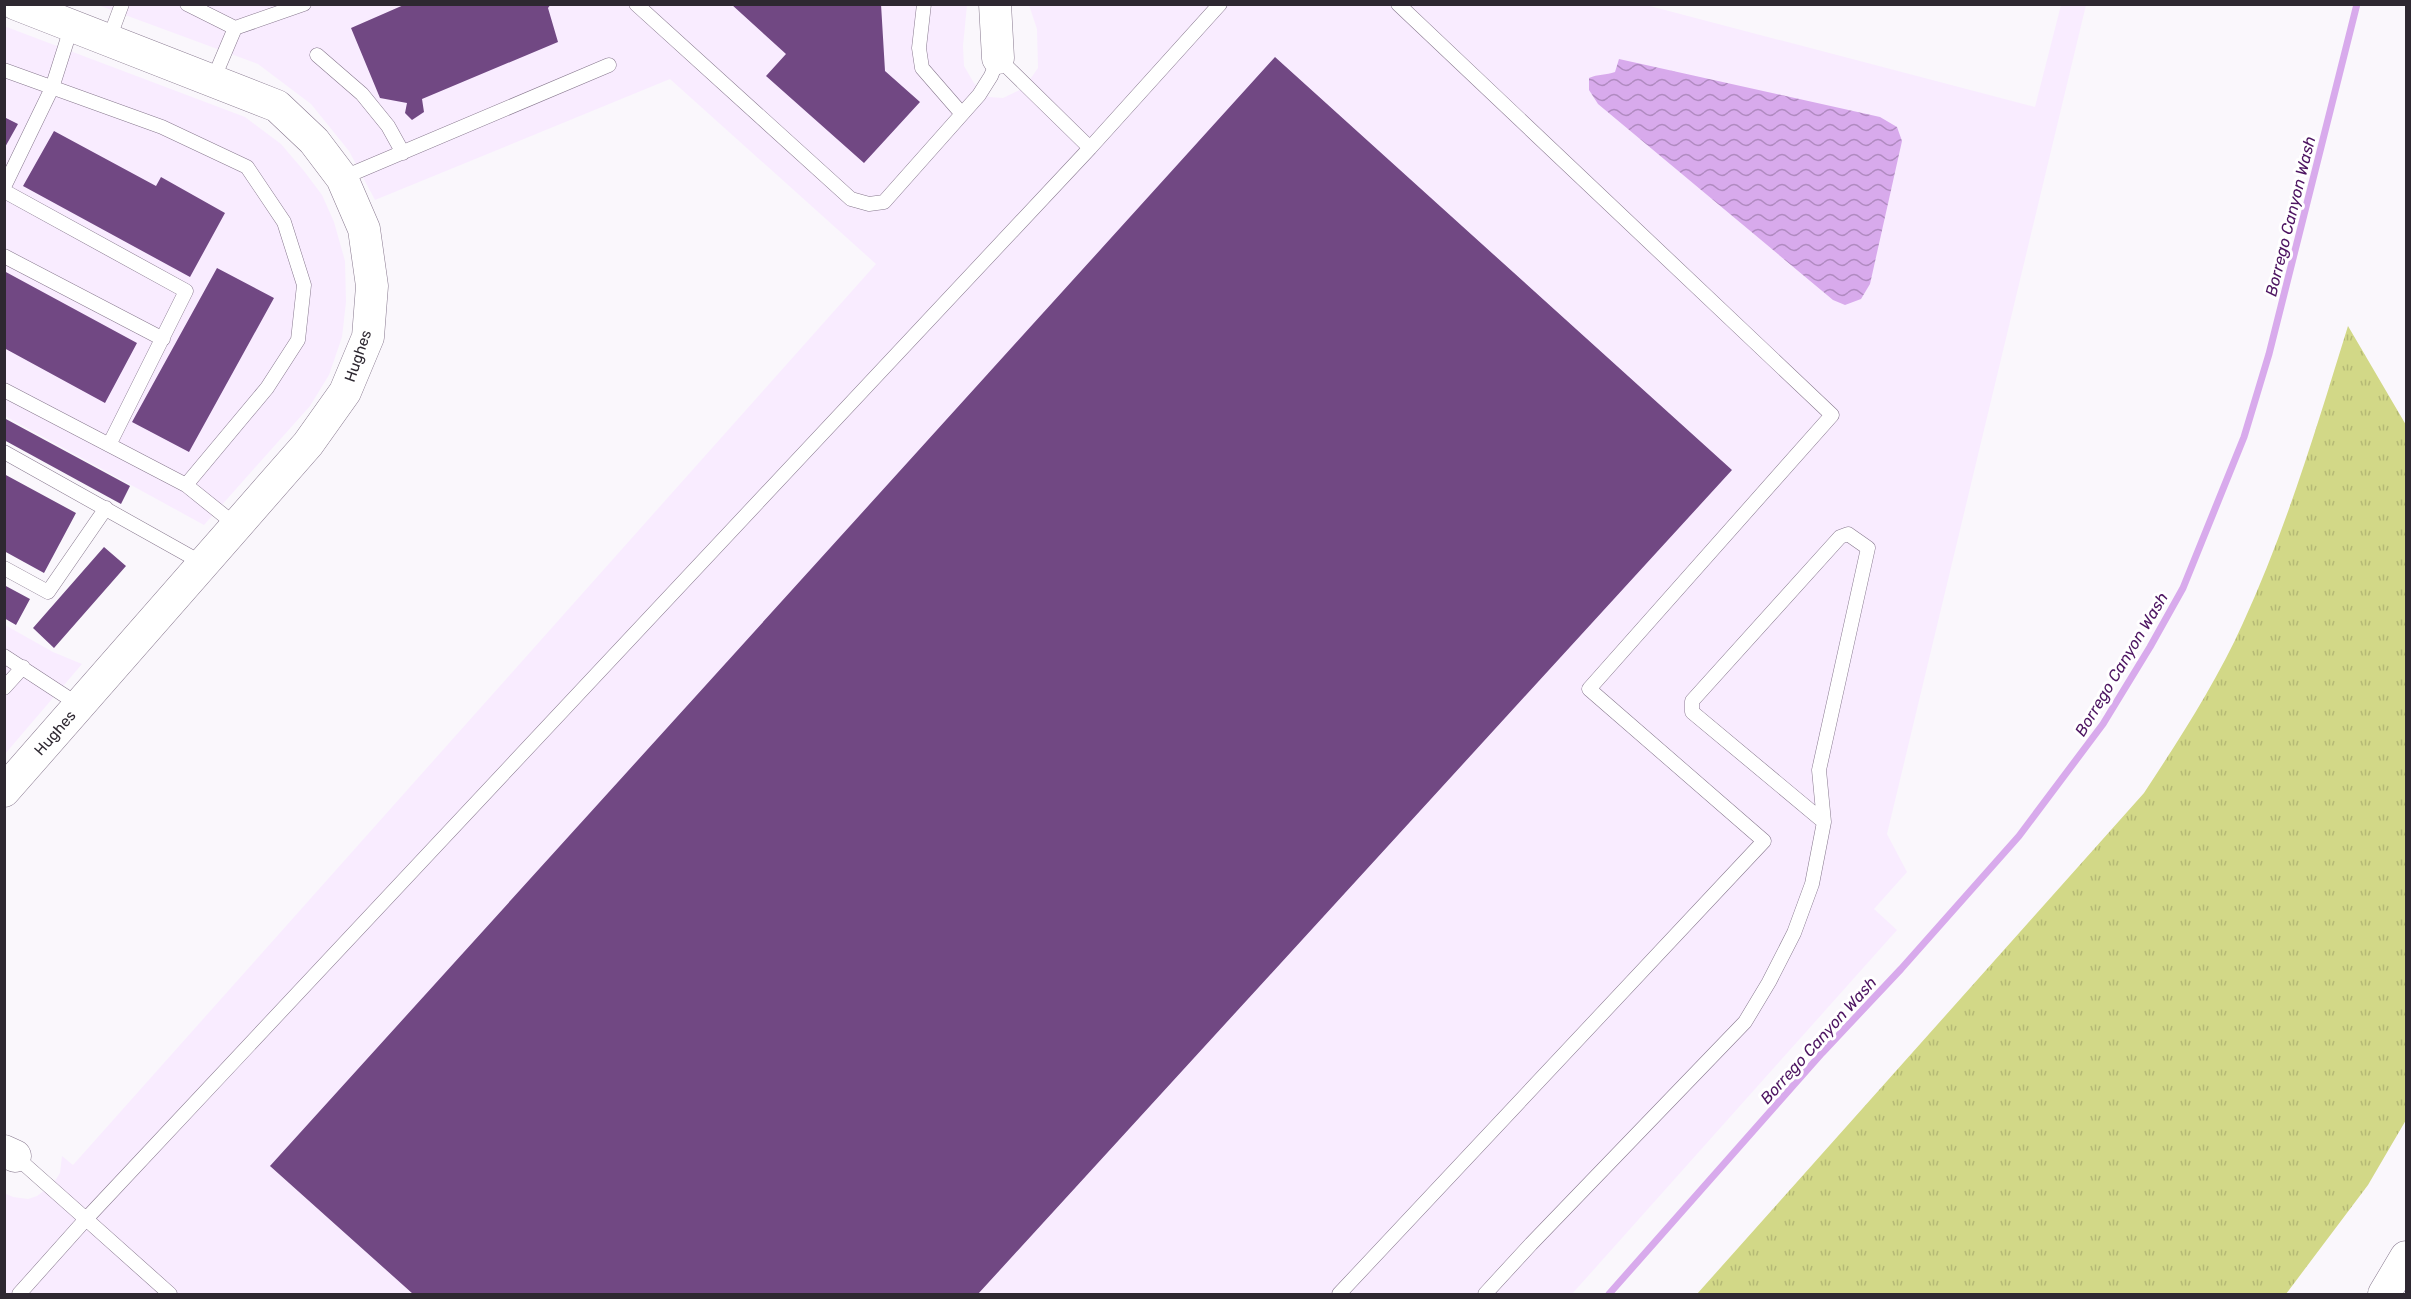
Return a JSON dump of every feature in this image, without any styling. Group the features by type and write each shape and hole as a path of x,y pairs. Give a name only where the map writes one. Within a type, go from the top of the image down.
{"street":[{"name":"Hughes","path":"4,791 308,444 345,392 368,337 372,286 364,229 342,178 314,141 277,106 16,4"},
{"path":"995,4 998,58"},
{"path":"2384,1294 2406,1257"}],"lane":[{"path":"109,39 122,4"},
{"path":"187,4 235,28 304,4"},
{"path":"636,4 851,199 869,204 884,202 979,94 991,76 998,58 1090,148"},
{"path":"924,4 919,48 922,68 962,114"},
{"path":"19,1294 86,1219 1090,148 1220,4"},
{"path":"1339,1294 1764,841 1588,689 1832,415 1398,4"},
{"path":"72,25 52,88 4,189 186,291 109,445"},
{"path":"213,80 235,28"},
{"path":"317,55 362,94 388,126 403,153"},
{"path":"342,178 609,65"},
{"path":"4,70 162,127 247,167 284,222 304,285 298,340 267,388 186,485"},
{"path":"4,256 163,339"},
{"path":"4,390 186,485 237,526"},
{"path":"4,452 204,564"},
{"path":"4,568 48,592 106,508"},
{"path":"1485,1294 1745,1022 1794,933 1812,884 1824,822 1819,770 1868,548 1848,534 1840,537 1692,701 1692,712 1824,822"},
{"path":"4,656 23,666 79,705"},
{"path":"4,688 23,666"},
{"path":"10,1153 170,1294"}],"shaded area":[{"path":"98,5 967,5 963,46 964,66 974,83 989,97 1003,98 1024,88 1038,68 1037,29 1029,5 1646,5 2035,107 2061,5 2086,5 1887,834 1907,872 1874,909 1897,930 1572,1294 5,1294 4,1193 28,1199 37,1196 53,1184 60,1173 62,1156 73,1165 876,264 670,79 375,200 349,151 311,104 258,64"},
{"path":"4,26 245,117 281,144 304,171 322,195 334,222 345,261 346,302 342,337 329,375 310,406 204,525 5,416"},
{"path":"5,625 53,652 82,664 5,754"}],"green space":[{"path":"2348,326 2406,425 2406,1120 2368,1185 2286,1294 1697,1294 2144,793 2209,689 2259,587 2300,476"}],"water":[{"path":"1619,59 1880,117 1897,127 1902,141 1870,284 1861,299 1845,305 1833,300 1598,104 1589,90 1589,78 1615,72"}],"building":[{"path":"406,4 551,4 548,8 558,42 422,99 424,112 412,120 405,113 407,103 380,98 351,28"},
{"path":"731,4 881,4 885,71 920,102 864,163 766,76 786,54"},
{"path":"1275,57 1732,470 978,1294 413,1294 270,1166"},
{"path":"4,117 18,124 4,149"},
{"path":"54,131 156,186 161,177 225,213 190,277 23,186"},
{"path":"217,268 274,298 189,452 132,422"},
{"path":"4,271 137,343 105,403 4,348"},
{"path":"4,418 130,486 121,504 4,440"},
{"path":"4,474 76,513 44,573 4,551"},
{"path":"104,547 126,566 54,648 33,628"},
{"path":"4,585 30,599 16,625 4,618"}],"waterway":[{"name":"Borrego Canyon Wash","path":"1609,1294 1822,1053 1901,969 2019,836 2103,724 2150,647 2183,588 2244,437 2269,354 2357,4"}]}
